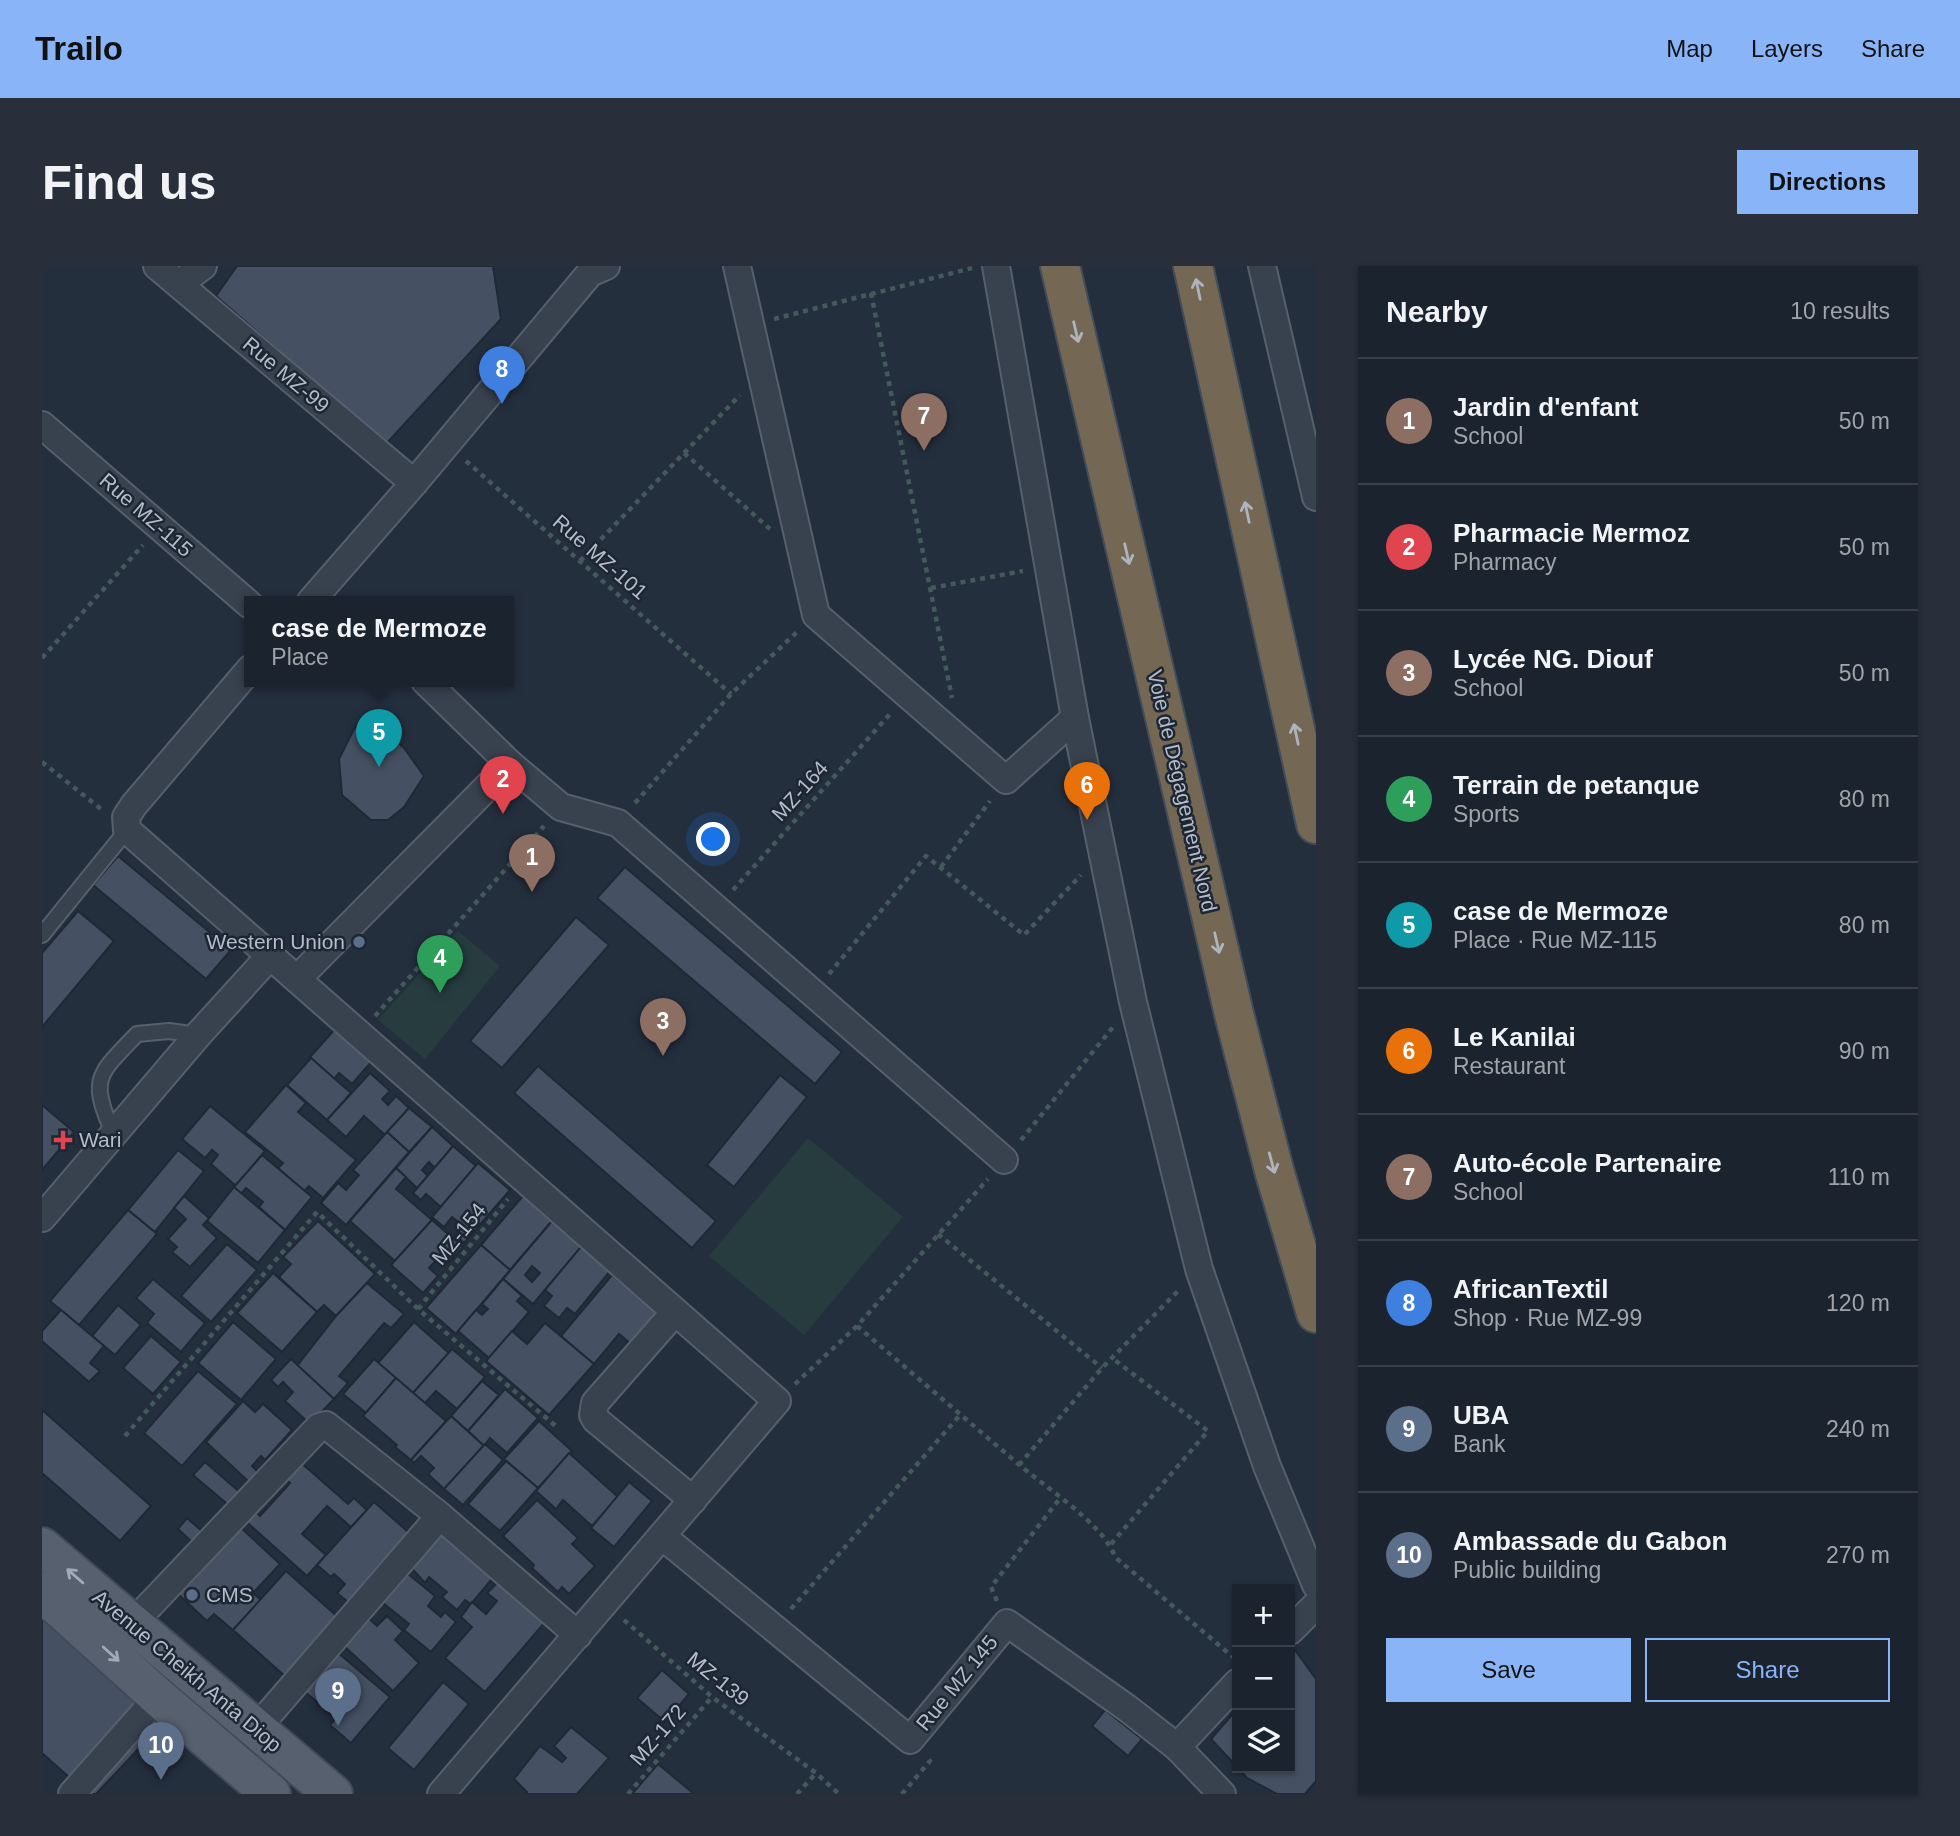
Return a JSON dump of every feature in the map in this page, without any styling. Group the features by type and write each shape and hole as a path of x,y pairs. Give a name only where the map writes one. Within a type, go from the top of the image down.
{"highway":[{"name":"Voie de Dégagement Nord","path":"1060,266 1234,1014 1274,1170 1316,1313"},
{"path":"1193,266 1316,824"}],"main road":[{"name":"Avenue Cheikh Anta Diop","path":"42,1547 333,1794"},
{"name":"Avenue Cheikh Anta Diop","path":"42,1592 271,1794"}],"street":[{"name":"Rue MZ-99","path":"157,266 414,483"},
{"path":"179,284 203,266"},
{"path":"737,266 816,615 1006,780 1075,718"},
{"path":"996,266 1075,718 1133,1002 1199,1269 1267,1466 1316,1585"},
{"path":"1262,266 1316,497"},
{"path":"327,595 414,483 589,268"},
{"name":"Rue MZ-115","path":"42,425 244,600"},
{"path":"244,676 134,805 126,817 127,830 777,1401 441,1794"},
{"path":"431,687 510,764 561,807 618,823 1004,1160"},
{"path":"297,979 510,764"},
{"path":"42,1218 198,1035 270,956"},
{"path":"675,1312 595,1403 593,1415 693,1500"},
{"path":"131,1625 323,1425 330,1426 440,1516 578,1635"},
{"path":"256,1729 440,1516"},
{"name":"Rue MZ 145","path":"662,1536 911,1740 1007,1623 1127,1707 1177,1747 1222,1794"},
{"path":"1295,1625 1316,1605"},
{"path":"1177,1747 1232,1688"},
{"path":"72,1794 158,1697"}],"lane":[{"path":"42,935 127,830"},
{"path":"114,1135 102,1107 99,1086 104,1068 137,1034 169,1031 198,1035"}],"path":[{"path":"750,325 979,266"},
{"path":"871,293 960,740"},
{"path":"580,561 761,374"},
{"name":"Rue MZ-101","path":"447,444 731,694"},
{"path":"684,453 803,559"},
{"path":"42,657 160,526"},
{"path":"932,589 1048,566"},
{"path":"618,823 731,694 816,615"},
{"name":"MZ-164","path":"716,909 908,694"},
{"path":"42,762 127,830"},
{"path":"941,867 1006,780"},
{"path":"359,1034 561,807"},
{"path":"813,994 926,856 1024,935 1103,851"},
{"path":"777,1401 857,1326 1004,1160 1133,1002"},
{"name":"MZ-154","path":"418,1310 524,1179"},
{"path":"125,1436 317,1212 418,1310 558,1428"},
{"path":"939,1234 1102,1368"},
{"path":"1019,1465 1102,1368 1199,1269"},
{"path":"857,1326 1019,1465 1061,1497 1111,1544 1115,1558 1232,1656"},
{"path":"1111,1544 1208,1431 1112,1358"},
{"path":"775,1628 960,1415"},
{"path":"1007,1623 991,1587 1061,1497"},
{"name":"MZ-139","path":"604,1603 712,1697 816,1773 839,1794"},
{"name":"MZ-172","path":"628,1794 712,1697"},
{"path":"902,1794 930,1761"},
{"path":"797,1794 816,1773"}],"green space":[{"path":"458,931 500,966 425,1059 378,1020"},
{"path":"808,1138 903,1217 804,1335 709,1256"}],"building":[{"path":"237,266 493,266 501,319 386,444 216,296"},
{"path":"355,727 389,735 404,748 424,776 404,807 388,820 371,820 342,795 339,759"},
{"path":"118,856 231,950 206,979 93,885"},
{"path":"625,867 842,1052 815,1084 597,898"},
{"path":"78,911 114,941 42,1027 42,953"},
{"path":"576,917 609,945 502,1068 470,1041"},
{"path":"336,1028 373,1060 352,1084 339,1073 334,1079 310,1057"},
{"path":"311,1058 351,1093 327,1120 287,1085"},
{"path":"538,1066 716,1221 692,1248 514,1093"},
{"path":"370,1073 390,1091 382,1099 388,1105 396,1096 409,1108 385,1135 364,1116 346,1137 327,1120"},
{"path":"780,1075 807,1097 734,1187 707,1165"},
{"path":"286,1085 306,1103 298,1112 356,1160 323,1198 309,1186 304,1191 278,1168 283,1163 245,1132"},
{"path":"42,1105 74,1132 42,1170"},
{"path":"210,1106 265,1151 236,1186 211,1164 218,1155 212,1150 205,1158 182,1139"},
{"path":"409,1108 432,1127 409,1152 387,1132"},
{"path":"432,1127 453,1146 435,1168 429,1162 422,1170 428,1176 417,1188 396,1168"},
{"path":"387,1132 409,1152 346,1225 321,1203 338,1183 346,1190 359,1175 353,1170"},
{"path":"453,1146 476,1166 441,1207 426,1194 421,1200 413,1193"},
{"path":"178,1150 204,1171 155,1232 128,1210"},
{"path":"262,1155 312,1197 285,1230 259,1207 263,1202 246,1188 241,1194 234,1187"},
{"path":"478,1163 510,1190 464,1243 455,1235 463,1226 452,1217 444,1227 432,1217"},
{"path":"396,1168 406,1177 396,1189 432,1220 395,1261 350,1221"},
{"path":"234,1187 285,1230 258,1263 207,1221"},
{"path":"184,1196 209,1218 203,1225 217,1238 190,1267 172,1252 177,1247 168,1239 186,1219 174,1208"},
{"path":"523,1196 552,1221 510,1270 481,1245"},
{"path":"128,1210 157,1234 79,1325 50,1301"},
{"path":"432,1220 463,1247 448,1263 440,1256 429,1268 438,1276 423,1293 391,1265"},
{"path":"318,1221 375,1274 336,1316 324,1305 317,1312 279,1277 291,1264 283,1257"},
{"path":"552,1221 582,1246 533,1304 503,1279","holes":["532,1266 540,1273 532,1282 525,1275"]},
{"path":"585,1242 615,1265 575,1314 567,1308 559,1318 544,1306 552,1296 545,1290"},
{"path":"227,1244 257,1270 211,1322 181,1296"},
{"path":"481,1245 510,1270 456,1334 426,1308"},
{"path":"273,1273 317,1312 282,1352 237,1313"},
{"path":"612,1275 657,1312 631,1344 619,1334 594,1364 561,1336"},
{"path":"153,1279 205,1323 181,1352 147,1323 154,1314 136,1298"},
{"path":"503,1279 522,1296 517,1301 529,1312 489,1358 458,1331 476,1310 482,1315 488,1309 482,1304"},
{"path":"367,1283 404,1314 391,1328 384,1323 339,1376 348,1383 334,1399 297,1366 336,1316"},
{"path":"118,1305 141,1325 115,1355 92,1336"},
{"path":"61,1310 104,1346 90,1363 100,1371 89,1382 42,1341 42,1331"},
{"path":"233,1322 276,1359 241,1400 198,1363"},
{"path":"414,1322 449,1353 413,1393 378,1363"},
{"path":"545,1323 594,1364 549,1415 486,1361 512,1331 527,1344"},
{"path":"151,1336 181,1362 153,1394 123,1368"},
{"path":"452,1349 485,1377 457,1409 436,1391 425,1403 413,1393"},
{"path":"291,1359 334,1399 310,1424 285,1401 293,1392 283,1382 278,1387 271,1380"},
{"path":"374,1359 396,1378 366,1413 343,1394"},
{"path":"198,1371 237,1404 182,1466 144,1433"},
{"path":"396,1378 446,1421 411,1460 363,1416"},
{"path":"482,1381 499,1395 468,1431 451,1416"},
{"path":"505,1389 538,1418 507,1453 490,1438 484,1446 468,1431"},
{"path":"243,1401 255,1412 263,1404 292,1430 265,1460 261,1456 252,1466 258,1472 249,1482 206,1442"},
{"path":"42,1410 151,1506 120,1541 42,1473"},
{"path":"451,1416 484,1446 444,1489 428,1474 434,1468 421,1456 414,1463 411,1460"},
{"path":"539,1421 572,1451 538,1488 504,1459"},
{"path":"485,1444 503,1460 463,1505 444,1489"},
{"path":"569,1453 618,1497 592,1526 563,1500 556,1509 536,1491"},
{"path":"299,1461 348,1504 354,1498 367,1510 351,1527 327,1506 302,1534 326,1555 307,1576 241,1517 251,1507 260,1516 290,1483 284,1478"},
{"path":"506,1461 538,1488 500,1531 468,1504"},
{"path":"205,1462 243,1495 232,1508 193,1475"},
{"path":"629,1482 652,1501 614,1547 591,1528"},
{"path":"537,1500 578,1538 572,1544 595,1566 569,1594 562,1587 558,1592 503,1536"},
{"path":"374,1502 414,1537 348,1602 337,1593 345,1584 317,1565"},
{"path":"187,1518 203,1532 193,1543 178,1529"},
{"path":"441,1525 497,1573 471,1604 465,1600 457,1610 442,1597 447,1592 429,1577 425,1583 408,1564"},
{"path":"239,1526 280,1564 253,1593 261,1600 233,1630 214,1614 207,1621 177,1593"},
{"path":"286,1571 339,1618 286,1677 233,1630"},
{"path":"408,1574 435,1596 428,1606 441,1617 445,1612 456,1622 431,1652 404,1630 409,1624 383,1603"},
{"path":"499,1581 546,1621 485,1692 445,1658 472,1627 461,1617 472,1602 486,1614 497,1601 487,1593"},
{"path":"42,1607 173,1712 96,1794 88,1794 42,1753"},
{"path":"387,1616 403,1631 395,1640 419,1663 393,1691 344,1646 369,1619 377,1626"},
{"path":"1295,1650 1316,1679 1316,1781 1305,1794 1277,1794 1242,1773 1295,1773"},
{"path":"337,1652 390,1697 351,1743 330,1725 336,1718 304,1691"},
{"path":"662,1670 689,1694 665,1722 637,1698"},
{"path":"443,1682 469,1704 414,1770 388,1748"},
{"path":"1105,1710 1142,1739 1128,1756 1092,1726"},
{"path":"1232,1715 1232,1762 1211,1739"},
{"path":"571,1727 609,1758 577,1794 526,1794 514,1779 540,1746 562,1762 566,1758 554,1746"},
{"path":"658,1764 693,1793 693,1794 632,1794"}],"place":[{"name":"AfricanTextil","path":"502,404"},
{"name":"Auto-école Partenaire","path":"924,451"},
{"name":"case de Mermoze","path":"379,767"},
{"name":"Pharmacie Mermoz","path":"503,814"},
{"name":"Le Kanilai","path":"1087,820"},
{"name":"Jardin d'enfant","path":"532,892"},
{"name":"Western Union","path":"359,942"},
{"name":"Terrain de petanque","path":"440,993"},
{"name":"Lycée NG. Diouf","path":"663,1056"},
{"name":"Wari","path":"63,1140"},
{"name":"CMS","path":"192,1595"},
{"name":"UBA","path":"338,1726"},
{"name":"Ambassade du Gabon","path":"161,1780"}]}
